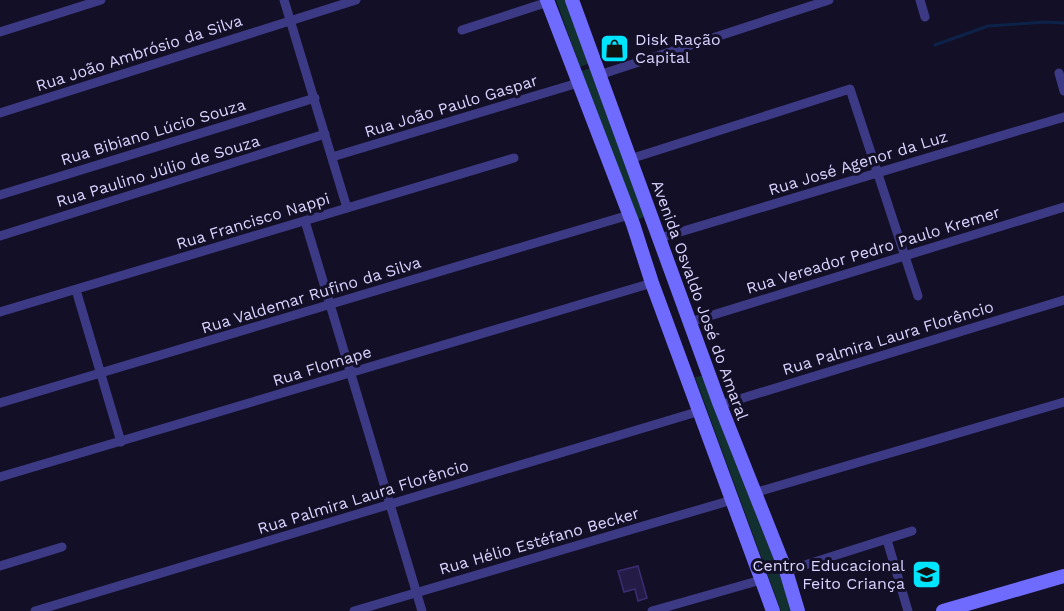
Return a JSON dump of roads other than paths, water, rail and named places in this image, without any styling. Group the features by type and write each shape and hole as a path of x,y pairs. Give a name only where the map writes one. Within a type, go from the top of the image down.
{"main road":[{"name":"Avenida Osvaldo José do Amaral","path":"572,0 720,405 786,571 798,611"},
{"path":"547,1 629,215 773,611"},
{"path":"682,363 693,367 704,360"},
{"path":"943,611 1064,576"}],"street":[{"path":"0,32 83,3 101,0"},
{"path":"284,0 347,208"},
{"name":"Rua João Ambrósio da Silva","path":"0,113 356,0"},
{"path":"599,75 829,0"},
{"path":"920,0 925,17"},
{"path":"462,30 547,1"},
{"path":"1059,73 1064,92"},
{"name":"Rua João Paulo Gaspar","path":"332,158 578,83"},
{"path":"630,159 850,89 918,296"},
{"name":"Rua Bibiano Lúcio Souza","path":"0,195 315,98"},
{"name":"Rua José Agenor da Luz","path":"660,238 1064,117"},
{"name":"Rua Paulino Júlio de Souza","path":"0,236 325,134"},
{"name":"Rua Francisco Nappi","path":"0,312 514,158"},
{"name":"Rua Vereador Pedro Paulo Kremer","path":"690,322 1064,207"},
{"name":"Rua Valdemar Rufino da Silva","path":"0,403 629,215"},
{"path":"306,221 422,611"},
{"name":"Rua Flomape","path":"0,477 652,283"},
{"path":"76,290 121,442"},
{"name":"Rua Palmira Laura Florêncio","path":"720,405 1064,300"},
{"path":"754,493 1064,402"},
{"name":"Rua Palmira Laura Florêncio","path":"35,611 58,608 390,504 700,411"},
{"name":"Rua Hélio Estéfano Becker","path":"354,611 732,500"},
{"path":"786,571 912,531"},
{"path":"887,540 908,611"},
{"path":"0,566 62,547"},
{"path":"652,611 761,580"}],"waterway":[{"path":"935,45 988,26 1064,23"}],"place":[{"name":"Disk Ração Capital","path":"614,48"},
{"name":"Centro Educacional Feito Criança","path":"926,574"}]}
